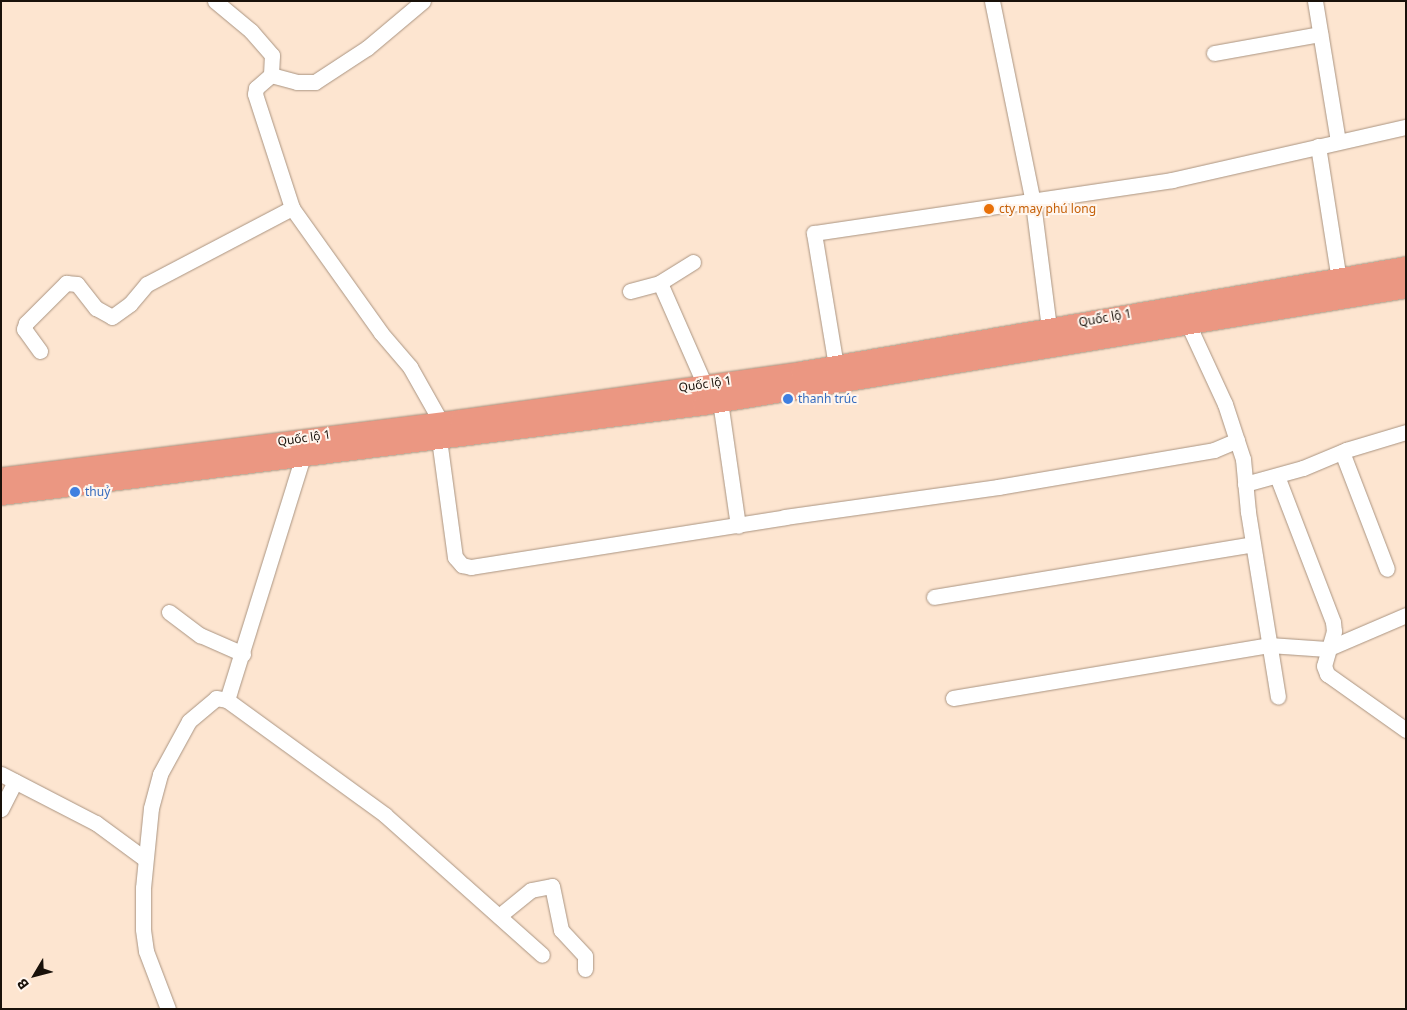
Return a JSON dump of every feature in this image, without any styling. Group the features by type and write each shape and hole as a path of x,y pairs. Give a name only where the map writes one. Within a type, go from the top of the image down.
{"highway":[{"name":"Quốc lộ 1","path":"1,494 303,456 579,404 704,383 836,366 1406,267"},
{"name":"Quốc lộ 1","path":"1,478 720,401 1406,287"}],"street":[{"path":"215,1 269,48 273,64 271,75 256,88 255,94 292,208 410,368 440,430 455,557 462,565 471,567 1167,458 1214,450 1237,440"},
{"path":"271,75 297,82 315,82 367,48 423,1"},
{"path":"992,1 1033,203 1049,328"},
{"path":"1314,1 1338,141"},
{"path":"1214,53 1320,34"},
{"path":"836,366 814,233 1033,203 1172,180 1406,127"},
{"path":"1318,146 1338,280"},
{"path":"40,351 24,329 26,324 66,283 77,284 96,308 112,316 130,304 146,284 292,208"},
{"path":"630,291 660,283 693,262"},
{"path":"660,283 704,383"},
{"path":"1188,324 1225,404 1237,440 1246,484 1253,544 1278,697"},
{"path":"720,401 738,526"},
{"path":"1246,484 1276,476 1342,452 1406,432"},
{"path":"1342,452 1387,569"},
{"path":"227,700 243,654 303,456"},
{"path":"1276,476 1333,622 1334,631 1327,649 1324,666 1332,679 1406,730"},
{"path":"934,597 1253,544"},
{"path":"169,612 200,635 243,654"},
{"path":"954,698 1269,645 1327,649 1406,615"},
{"path":"168,1009 146,952 143,920 145,859 151,808 170,754 189,721 216,698 227,700 385,815 542,955"},
{"path":"1,809 8,778 96,823 145,859"},
{"path":"499,916 531,890 552,886 561,930 585,956 585,969"}],"place":[{"name":"cty may phú long","path":"989,209"},
{"name":"thanh trúc","path":"788,399"},
{"name":"thuỷ","path":"75,492"}]}
